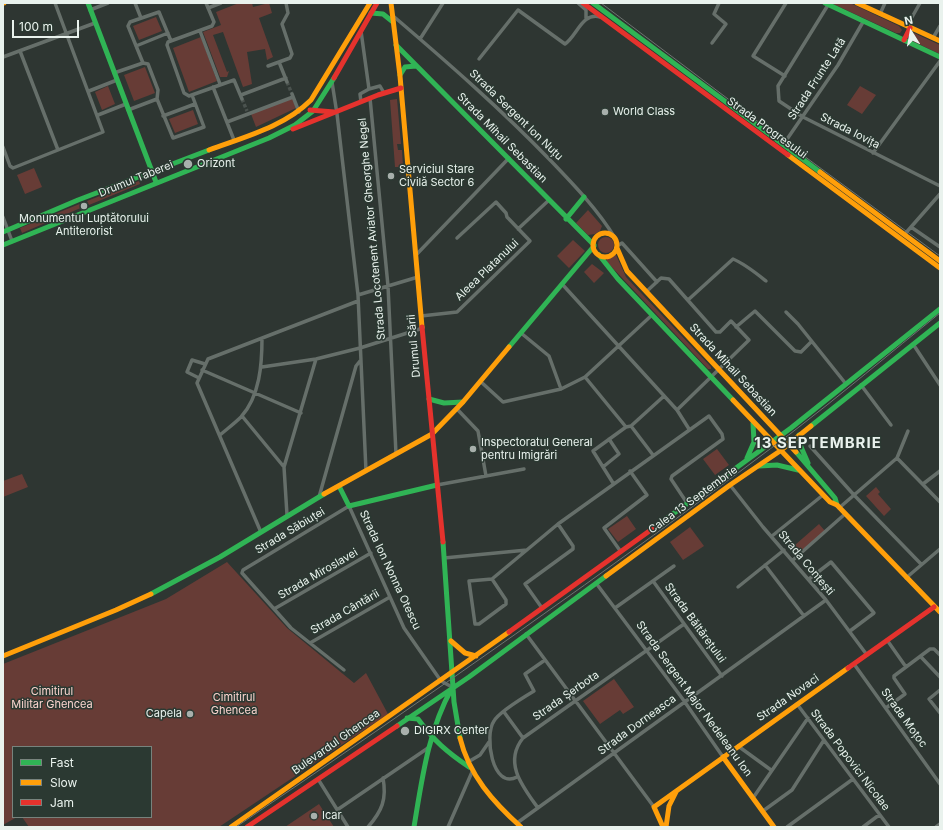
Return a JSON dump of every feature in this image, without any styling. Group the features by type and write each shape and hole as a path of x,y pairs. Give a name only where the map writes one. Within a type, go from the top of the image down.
{"main road":[{"path":"88,3 156,182"},
{"name":"Drumul Taberei","path":"5,231 78,200 280,123 299,112 318,89 370,3"},
{"name":"Drumul Taberei","path":"3,245 156,182 269,138 295,125 312,110 332,82 377,3"},
{"name":"Drumul Sării","path":"391,3 400,76 444,558 451,641 452,687 458,732 470,767"},
{"name":"Strada Progresului","path":"583,3 783,145 903,237 940,268"},
{"name":"Strada Progresului","path":"593,3 635,39 779,150 903,237 940,261"},
{"path":"857,3 940,41"},
{"path":"826,4 940,57"},
{"path":"371,13 383,14 393,23"},
{"path":"904,40 908,27"},
{"name":"Strada Mihail Sebastian","path":"396,45 509,158 594,246"},
{"path":"400,76 405,67 416,66"},
{"path":"269,138 337,110 401,88"},
{"path":"304,107 312,110 337,110"},
{"path":"224,144 228,154"},
{"path":"779,150 783,145"},
{"path":"566,218 584,197"},
{"path":"3,656 155,593 220,557 260,530 432,434 463,402 587,253 594,246 596,239 601,235 609,234 615,238 617,247 610,256 587,253"},
{"path":"594,246 598,254"},
{"name":"Strada Mihail Sebastian","path":"617,247 625,268 718,370 812,469 835,498 838,506"},
{"name":"Strada Mihail Sebastian","path":"598,254 652,315 771,442 830,502 838,506 846,514 940,612"},
{"name":"Calea 13 Septembrie","path":"452,673 771,442 940,309"},
{"name":"Calea 13 Septembrie","path":"452,687 730,485 780,451 940,323"},
{"path":"429,399 444,403 463,402"},
{"name":"Strada Mihail Sebastian","path":"746,459 754,442 753,422"},
{"path":"799,436 801,447 812,469"},
{"path":"758,466 777,465 794,468 802,472"},
{"path":"349,506 437,485"},
{"name":"Strada Ion Nonna Otescu","path":"339,486 349,506"},
{"name":"Strada Novaci","path":"654,807 934,607"},
{"path":"451,641 465,653 476,656"},
{"name":"Bulevardul Ghencea","path":"231,827 452,673"},
{"path":"414,827 428,748 443,702 452,687"},
{"name":"Bulevardul Ghencea","path":"247,827 452,687"},
{"path":"407,718 418,719 431,737 448,753 470,767 481,786 519,825"},
{"name":"Strada Sergent Major Nedeleanu Ion","path":"723,757 774,827"},
{"path":"664,827 669,806 678,790"},
{"path":"654,807 660,815 664,827"},
{"path":"255,811 260,818"}],"street":[{"path":"3,150 10,166 13,168 102,133 104,129 54,3"},
{"path":"90,10 108,3"},
{"path":"136,3 141,18"},
{"path":"206,3 214,24 200,31 167,43 184,93 187,95 192,95 235,80 242,97 286,80 279,62"},
{"path":"208,8 221,3"},
{"path":"268,66 290,58 292,54 282,24 288,13 286,3"},
{"path":"420,39 443,3"},
{"path":"578,3 586,10 586,18"},
{"path":"712,43 726,24 714,14 719,3"},
{"path":"786,3 753,56 785,76 826,4"},
{"path":"880,14 885,3"},
{"path":"908,27 920,3"},
{"path":"479,59 518,10 565,44 586,18 594,16 603,18"},
{"path":"171,41 159,12 128,24 143,62 149,66 158,90 157,99 173,138 204,127 192,95"},
{"name":"Strada Sergent Ion Nuțu","path":"392,15 521,130 584,197 615,238"},
{"name":"Strada Frunte Lată","path":"783,145 838,65 863,22"},
{"path":"3,57 95,23"},
{"path":"933,38 940,26"},
{"path":"200,31 220,84"},
{"path":"361,31 369,88"},
{"path":"136,46 168,33"},
{"path":"20,51 58,150"},
{"path":"873,153 940,61"},
{"path":"114,74 143,62"},
{"name":"Strada Iovița","path":"785,76 778,86 779,101 803,117 940,186"},
{"path":"89,91 117,80"},
{"path":"332,82 337,110 358,295 366,471"},
{"path":"361,102 360,94 369,88 380,86 384,93"},
{"path":"213,87 234,140"},
{"path":"227,122 292,95 299,112"},
{"name":"Strada Locotenent Aviator Gheorghe Negel","path":"370,98 388,286 396,454"},
{"path":"128,110 157,99"},
{"path":"98,114 126,104"},
{"path":"163,116 195,104"},
{"path":"416,255 509,158"},
{"path":"903,237 940,194"},
{"name":"Aleea Platanului","path":"421,316 457,312 530,241 518,229 549,200"},
{"path":"457,238 496,202 518,229"},
{"path":"3,217 5,231 12,241"},
{"path":"911,227 940,247"},
{"path":"617,247 622,243 657,282"},
{"path":"688,300 733,259 743,266 749,267 766,281"},
{"path":"358,295 418,277"},
{"path":"646,292 661,278 669,279 716,332 720,332 732,321 749,340 677,410"},
{"path":"562,284 677,410 689,429"},
{"path":"260,530 197,383 202,370 208,359 358,301"},
{"path":"736,327 755,311 795,351 801,352 811,342"},
{"path":"786,312 798,324 846,384"},
{"path":"480,381 503,402 563,389 585,377 652,315"},
{"path":"262,367 316,359 360,348 422,328"},
{"path":"521,333 549,356 563,389"},
{"path":"220,435 242,416 254,394 262,367 262,338"},
{"path":"912,344 940,385"},
{"path":"287,515 284,467 316,359"},
{"path":"199,378 187,372 192,360 205,364"},
{"path":"319,497 356,366 360,360"},
{"path":"202,370 254,394 301,413"},
{"path":"585,377 653,455"},
{"path":"861,385 892,425"},
{"path":"614,483 593,451 628,426 664,396"},
{"path":"457,409 478,431 486,476"},
{"path":"242,416 284,467"},
{"path":"492,579 506,600 506,604 476,624 474,622 469,581 492,579 558,524 630,471 709,416 723,436 715,445 672,476 672,482 688,503"},
{"path":"838,506 854,495 897,458 908,431"},
{"path":"603,467 619,454 609,439"},
{"path":"810,446 854,495 921,564"},
{"path":"897,458 940,502"},
{"path":"437,485 524,469"},
{"path":"621,552 604,528 647,495 630,471"},
{"path":"923,484 940,471"},
{"name":"Strada Conțești","path":"730,485 763,528 772,536 809,579 867,654"},
{"path":"772,536 823,495"},
{"name":"Strada Ion Nonna Otescu","path":"349,506 404,628 441,681"},
{"name":"Strada Săbiuței","path":"274,609 242,573 243,570 349,506"},
{"path":"793,560 846,514"},
{"path":"542,608 525,584 573,549 573,546 558,524"},
{"path":"906,578 940,549"},
{"path":"444,558 528,550"},
{"path":"738,587 784,550"},
{"name":"Strada Miroslavei","path":"274,609 371,554"},
{"path":"809,579 830,562 874,613 850,631"},
{"path":"765,565 804,616"},
{"name":"Strada Băltărețului","path":"615,608 674,566"},
{"name":"Strada Băltărețului","path":"653,581 722,676"},
{"name":"Strada Sergent Major Nedeleanu Ion","path":"596,583 685,702 723,757"},
{"name":"Strada Cântării","path":"310,643 390,597"},
{"name":"Strada Dorneasca","path":"519,825 538,808 826,600"},
{"path":"274,609 291,628 344,670"},
{"name":"Strada Șerbota","path":"523,738 684,624"},
{"path":"526,634 654,807"},
{"path":"887,640 906,667"},
{"path":"886,708 905,694 894,677 932,648 940,655"},
{"path":"920,657 940,677"},
{"path":"517,777 508,779 499,774 492,755 490,740 493,722 504,712 534,691 525,674 545,660"},
{"name":"Strada Moțoc","path":"854,664 940,784"},
{"path":"441,681 452,687"},
{"path":"940,690 929,699 940,713"},
{"name":"Strada Popovici Nicolae","path":"797,704 889,827"},
{"path":"504,712 523,738 516,752 517,777 538,808"},
{"path":"753,798 808,718"},
{"path":"448,827 470,767 490,740"},
{"path":"763,811 792,790 824,740"},
{"path":"738,746 771,770"},
{"path":"337,810 428,748"},
{"path":"368,827 380,811 385,799 383,778"},
{"path":"318,779 348,827"},
{"path":"787,827 853,779"},
{"path":"863,827 880,814"},
{"path":"936,827 940,824"}],"green space":[{"path":"239,3 252,3 253,7 269,3 272,13 259,18 273,57 267,60 265,49 247,52 252,84 243,87 223,32 213,35 227,72 229,71 227,77 220,77 203,32 221,25 216,12"},
{"path":"831,3 850,3 899,26 902,30 900,33 896,33"},
{"path":"156,17 162,31 139,40 133,26"},
{"path":"914,33 940,45 940,54 910,40"},
{"path":"201,37 217,81 189,92 173,48"},
{"path":"145,67 155,93 134,101 124,75"},
{"path":"108,86 115,104 102,110 95,92"},
{"path":"860,86 876,95 862,114 847,105"},
{"path":"292,98 296,108 256,127 251,114"},
{"path":"397,99 401,144 397,144 398,150 402,150 403,167 395,167 390,100"},
{"path":"193,110 198,124 175,133 169,119"},
{"path":"34,168 42,187 25,194 17,175"},
{"path":"139,181 140,184 89,205 87,201"},
{"path":"82,203 83,207 22,233 20,228"},
{"path":"588,210 602,226 600,231 595,234 588,235 576,223"},
{"path":"603,237 609,237 614,242 612,251 609,253 603,253 598,248 598,242"},
{"path":"573,240 585,251 569,268 557,256"},
{"path":"616,255 626,277 711,367 711,369 708,369 607,262 607,259"},
{"path":"592,264 604,273 594,283 584,272"},
{"path":"717,449 729,465 715,475 703,459"},
{"path":"22,474 28,487 3,497 3,481"},
{"path":"876,487 880,492 878,494 891,509 884,516 866,496"},
{"path":"627,516 636,529 618,542 608,529"},
{"path":"819,524 825,531 798,554 781,534 784,531 795,545"},
{"path":"690,527 704,546 683,560 670,542"},
{"name":"Cimitirul Ghencea","path":"227,562 287,628 354,683 366,673 388,714 219,827 29,827 23,818 152,818 152,746 12,746 12,818 15,818 3,825 3,664 166,599"},
{"path":"614,679 634,707 623,714 620,710 600,724 583,701"},
{"name":"Icar","path":"319,804 334,827 285,827"}],"tunnel":[{"path":"287,82 292,94"},
{"path":"242,99 247,111"}],"tram line":[{"path":"601,3 785,142 940,256"},
{"path":"236,827 446,683 722,485 790,434 940,313"}],"traffic: fast":[{"path":"88,3 156,182"},
{"path":"593,3 820,172"},
{"path":"825,3 940,57"},
{"path":"371,13 383,14 393,22"},
{"path":"396,45 594,245"},
{"path":"400,75 405,67 416,66"},
{"path":"3,245 269,138 295,125 313,111 334,78"},
{"path":"3,232 78,200 209,150"},
{"path":"566,219 584,197"},
{"path":"509,347 594,246"},
{"path":"599,255 618,279 733,400"},
{"path":"666,519 791,428 940,309"},
{"path":"811,426 940,323"},
{"path":"429,399 444,403 463,402"},
{"path":"747,458 754,442 753,423"},
{"path":"799,435 801,447 808,463"},
{"path":"796,452 835,498 837,505"},
{"path":"759,466 777,465 798,470"},
{"path":"339,486 349,506 437,485"},
{"path":"151,594 220,557 324,494"},
{"path":"443,542 454,702 460,738"},
{"path":"397,726 469,677 606,576"},
{"path":"414,827 427,756 437,721 452,688"},
{"path":"407,718 418,719 441,746 469,767"}],"traffic: slow":[{"path":"209,150 250,136 276,124 289,117 311,100 370,3"},
{"path":"391,3 400,76 422,327"},
{"path":"857,3 940,41"},
{"path":"788,155 940,268"},
{"path":"820,172 940,261"},
{"path":"605,233 613,237 617,245 613,253 605,257 597,253 593,245 597,237 605,233"},
{"path":"617,248 627,271 796,452"},
{"path":"324,494 432,434 463,402 509,347"},
{"path":"733,400 830,502 837,505 940,612"},
{"path":"606,576 730,485 780,451 811,426"},
{"path":"3,656 116,610 151,594"},
{"path":"231,827 509,632"},
{"path":"451,641 465,653 476,656"},
{"path":"663,827 654,807 848,668"},
{"path":"460,738 469,764 483,787 501,808 521,827"},
{"path":"723,757 774,827"},
{"path":"666,827 669,806 676,792"}],"traffic: jam":[{"path":"334,78 377,3"},
{"path":"583,3 788,155"},
{"path":"904,40 910,28"},
{"path":"293,129 378,95 401,88"},
{"path":"310,110 334,112"},
{"path":"422,327 443,542"},
{"path":"509,632 666,519"},
{"path":"848,668 934,607"},
{"path":"247,827 397,726"}],"place":[{"name":"World Class","path":"605,112"},
{"name":"Orizont","path":"188,164"},
{"name":"Serviciul Stare Civilă Sector 6","path":"391,176"},
{"name":"Monumentul Luptătorului Antiterorist","path":"84,206"},
{"name":"Inspectoratul General pentru Imigrări","path":"473,449"},
{"name":"Capela","path":"190,714"},
{"name":"DIGIRX Center","path":"405,731"},
{"name":"Icar","path":"314,816"}],"district":[{"name":"13 SEPTEMBRIE","path":"818,443"}],"park label":[{"name":"Cimitirul Militar Ghencea","path":"52,698"}]}
